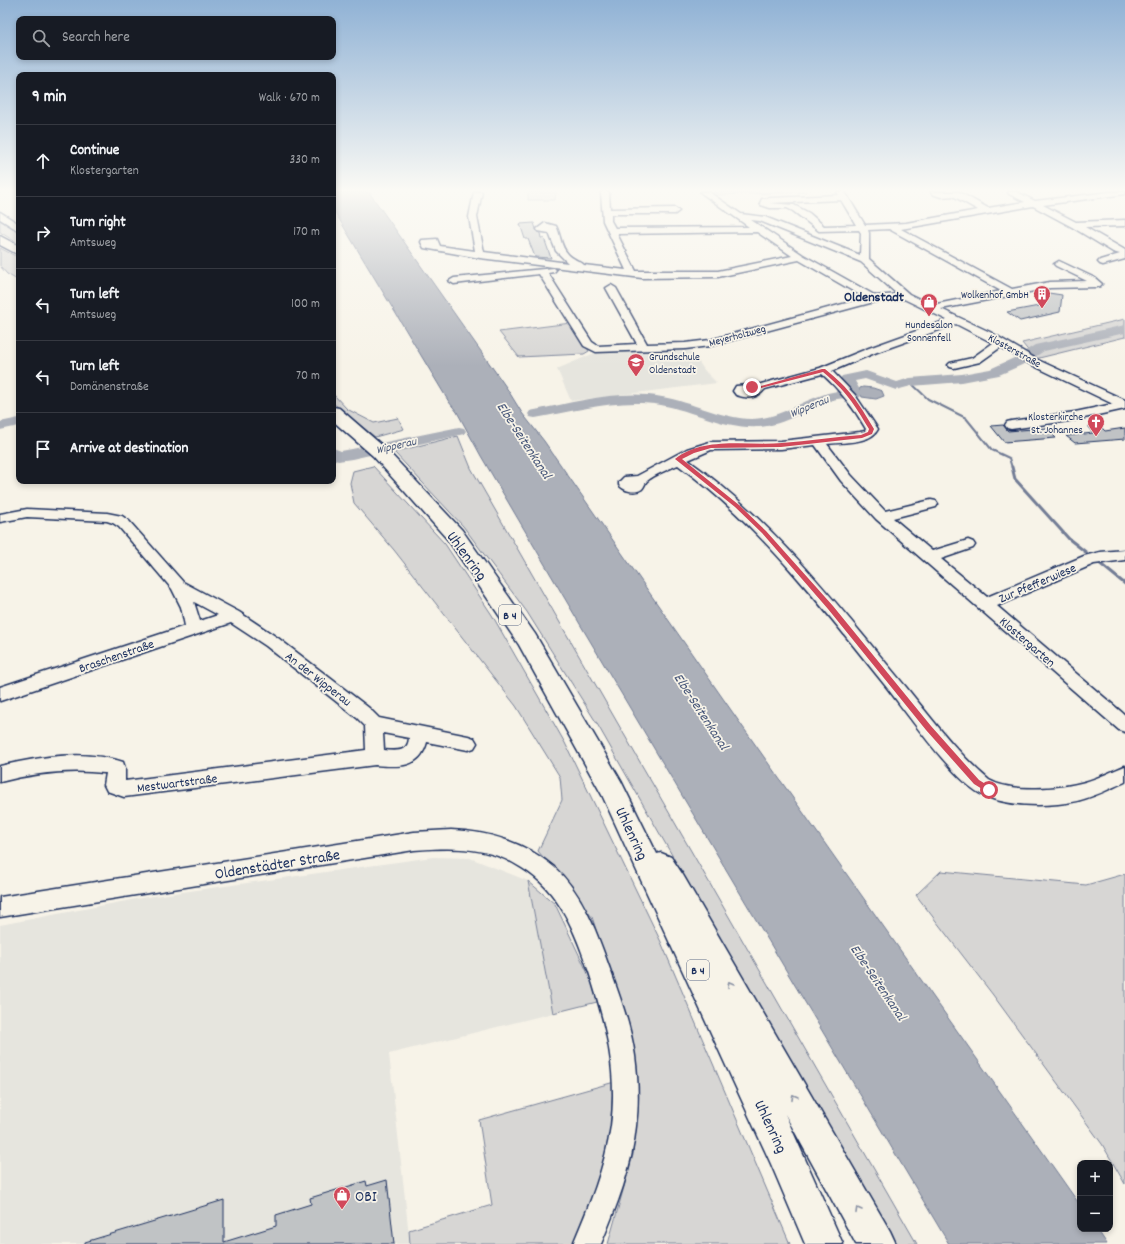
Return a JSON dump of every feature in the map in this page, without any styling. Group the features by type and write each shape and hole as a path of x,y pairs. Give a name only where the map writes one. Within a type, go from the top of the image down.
{"highway":[{"name":"Uhlenring","path":"336,414 367,440 384,457 455,535 527,640 612,789 784,1151 824,1244"},
{"path":"612,789 673,884 877,1244"},
{"path":"784,1151 790,1193 808,1244"}],"street":[{"path":"449,250 546,269"},
{"path":"479,250 480,255"},
{"path":"559,250 572,263 579,265 576,268"},
{"path":"621,250 632,274"},
{"path":"791,251 798,250"},
{"path":"838,250 864,260 864,250"},
{"path":"933,250 1011,293"},
{"path":"791,251 874,299"},
{"path":"1103,262 1125,254"},
{"path":"454,281 546,269 576,268 632,274 718,274 800,257"},
{"name":"Klosterstraße","path":"864,260 905,296 1001,342 1034,362 1125,405"},
{"path":"931,308 1050,285 1097,284 1092,280 1059,264"},
{"name":"Meyerholzweg","path":"546,269 588,344 596,349 644,348 710,343 874,299 905,296"},
{"path":"611,288 644,348"},
{"path":"761,387 824,370 873,350 956,320"},
{"path":"954,365 976,360 1001,342"},
{"path":"640,480 692,452 710,446 767,446 862,436 870,433 872,429 850,395 824,370"},
{"path":"1011,425 1075,416 1125,405"},
{"name":"Klostergarten","path":"818,441 846,478 881,516 986,604 1125,725"},
{"path":"678,459 737,506 764,532 831,608 929,728 977,782 989,790 1007,794 1037,796 1066,795 1086,791 1125,774"},
{"path":"881,516 931,504"},
{"name":"An der Wipperau","path":"0,518 27,513 107,517 124,524 178,586 189,607 194,629"},
{"path":"930,557 968,544"},
{"name":"Zur Pfefferwiese","path":"986,604 1094,559 1125,555"},
{"name":"An der Wipperau","path":"178,586 233,616 272,642 363,712 374,724"},
{"name":"Braschenstraße","path":"0,694 233,616"},
{"path":"375,757 374,724 468,743"},
{"name":"Mestwartstraße","path":"0,774 45,765 105,764 116,768 114,785 124,789 375,757 403,758 414,753 419,744 418,733"},
{"name":"Oldenstädter Straße","path":"0,907 414,841 456,839 490,845 522,857 548,874 569,901 587,937 618,1025 625,1068 625,1109 616,1167 604,1205 587,1244"}],"shaded area":[{"path":"0,250 4,250 16,256 16,279 7,274 0,266"},
{"path":"1125,319 1125,337 1035,359 1022,343"},
{"path":"571,323 589,351 584,354 519,357 499,332"},
{"name":"Grundschule Oldenstadt","path":"688,347 705,371 717,383 571,401 557,369 597,352"},
{"path":"336,397 347,409 374,423 398,418 404,429 375,437 336,405"},
{"path":"458,436 471,468 917,1244 894,1244 596,722 527,612 463,526 394,452"},
{"path":"373,466 445,544 492,615 565,743 661,942 790,1244 608,1244 633,1155 637,1067 613,982 592,917 538,851 562,800 560,777 516,706 394,550 354,503 350,483 353,471"},
{"path":"433,857 470,858 528,881 553,1013 389,1054 410,1244 0,1244 0,925 147,897"},
{"path":"941,871 1086,885 1125,874 1125,1184 1113,1163 1113,1160 1111,1160 1102,1144 993,995 916,895"},
{"path":"528,881 555,904 601,1001 553,1013"},
{"path":"618,1081 611,1153 580,1244 410,1244 409,1230 492,1205 479,1120"}],"water":[{"name":"Elbe-Seitenkanal","path":"358,250 410,250 506,387 522,413 544,441 740,723 1077,1201 1077,1232 1099,1232 1107,1244 949,1244 571,609 481,456 457,412 449,402"},
{"path":"863,387 882,391 884,396 876,399 862,397 859,391 860,388"}],"building":[{"path":"532,250 548,250 551,258 535,257"},
{"name":"Wolkenhof GmbH","path":"1042,292 1062,295 1060,312 1020,321 1007,312 1039,306"},
{"path":"1003,425 1008,431 1046,428 1056,438 1004,442 991,426"},
{"name":"Klosterkirche St. Johannes","path":"1100,426 1105,431 1125,428 1125,439 1075,443 1066,436 1093,433 1088,427"},
{"name":"OBI","path":"387,1180 394,1244 85,1244 85,1242 224,1200 224,1242 276,1226 276,1215 311,1204 310,1198 366,1181 367,1186"}],"waterway":[{"name":"Wipperau","path":"535,414 620,399 649,399 675,404 737,422 760,423 788,415 828,397 835,395 855,394 847,379 866,375 896,386 910,382 962,378 994,372 1019,361 1040,348 1125,329"},
{"path":"910,382 928,399 966,418 992,450 1009,458 1012,468"},
{"name":"Wipperau","path":"0,426 16,423"},
{"name":"Wipperau","path":"336,455 338,456 352,454 459,431"},
{"path":"1012,467 1015,479 1069,539 1092,557"},
{"path":"1098,562 1125,584"}],"place":[{"name":"Wolkenhof GmbH","path":"1042,309"},
{"name":"Hundesalon Sonnenfell","path":"929,317"},
{"name":"Grundschule Oldenstadt","path":"636,377"},
{"name":"Klosterkirche St. Johannes","path":"1096,437"},
{"name":"OBI","path":"342,1210"}],"district":[{"name":"Oldenstadt","path":"874,296"}],"route":[{"path":"752,387 761,387 824,370 842,385 860,409 872,429 870,433 862,436 781,445 710,446 692,452 678,459 737,506 764,532 831,608 929,728 977,782 989,790"}]}
